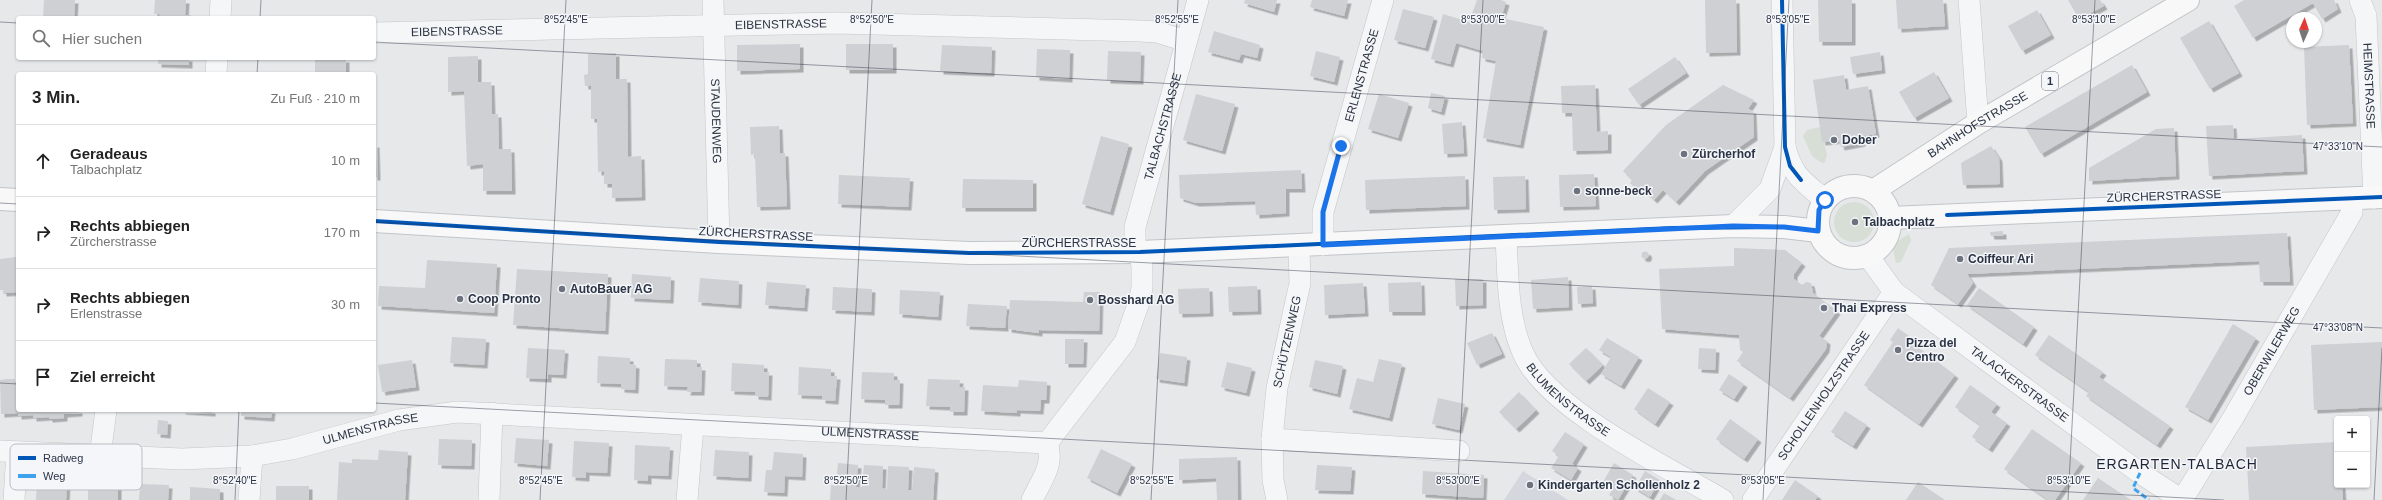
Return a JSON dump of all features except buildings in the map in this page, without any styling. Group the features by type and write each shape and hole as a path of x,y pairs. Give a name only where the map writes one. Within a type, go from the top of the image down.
{"main road":[{"name":"BAHNHOFSTRASSE","path":"1873,191 1978,123 2188,0"},
{"path":"1852,186 1873,191 1881,198 1890,218 1890,230 1885,241 1878,250 1868,256 1855,259 1837,254 1823,242 1818,231 1819,210 1825,200 1837,190 1852,186"},
{"name":"ZÜRCHERSTRASSE","path":"1890,218 2378,197"},
{"path":"0,199 16,200"},
{"name":"ZÜRCHERSTRASSE","path":"376,221 719,242 969,253 1140,252 1733,226 1784,227 1818,231"}],"street":[{"path":"220,16 221,0"},
{"name":"STAUDENWEG","path":"713,0 719,242"},
{"name":"TALBACHSTRASSE","path":"1140,252 1135,243 1136,219 1198,0"},
{"name":"ERLENSTRASSE","path":"1323,245 1323,212 1383,0"},
{"path":"1782,0 1785,147 1790,166 1801,180 1825,200"},
{"path":"1969,0 1978,123"},
{"name":"HEIMSTRASSE","path":"2369,10 2378,197"},
{"name":"EIBENSTRASSE","path":"376,33 714,25 876,23 1140,31 1156,32 1186,41"},
{"path":"216,72 217,60"},
{"path":"1733,226 1770,189 1785,147"},
{"name":"OBERWILERWEG","path":"2182,500 2239,408 2352,212 2352,199"},
{"name":"BLUMENSTRASSE","path":"1506,236 1513,325 1523,354 1542,381 1573,410 1723,500"},
{"name":"SCHÜTZENWEG","path":"1277,500 1273,480 1272,439 1277,388 1300,283 1299,246"},
{"path":"1032,500 1049,464 1050,452 1047,443 1125,342 1140,299 1142,267 1140,252"},
{"name":"TALACKERSTRASSE","path":"1868,256 1894,292 2140,473 2182,500"},
{"name":"SCHOLLENHOLZSTRASSE","path":"1753,500 1894,292"},
{"path":"102,444 106,412"},
{"name":"ULMENSTRASSE","path":"142,458 182,459 252,456 292,449 399,420 457,412 693,426 1047,443"},
{"path":"489,500 492,413"},
{"path":"687,500 693,426"},
{"path":"1272,439 1459,451"},
{"path":"249,500 252,456"},
{"name":"ULMENSTRASSE","path":"13,490 14,500"}],"shaded area":[{"path":"1820,127 1827,155 1825,162 1822,163 1812,156 1803,136 1807,130"},
{"path":"1858,202 1865,205 1871,211 1874,222 1873,230 1865,239 1858,242 1850,242 1843,239 1835,230 1834,218 1837,211 1846,203"},
{"path":"1909,234 1911,240 1901,262 1896,263 1893,249 1895,243"},
{"name":"Kindergarten Schollenholz 2","path":"1523,471 1568,500 1504,500"}],"marked path":[{"path":"2140,473 2133,488 2149,500"}],"cycle path":[{"path":"1782,0 1785,147 1790,166 1801,180"},
{"path":"1947,215 2382,197"},
{"path":"376,221 719,242 969,253 1140,252 1673,228 1784,227"}],"place":[{"name":"Dober","path":"1834,140"},
{"name":"Zürcherhof","path":"1684,154"},
{"name":"sonne-beck","path":"1577,191"},
{"name":"Talbachplatz","path":"1855,222"},
{"name":"Coiffeur Ari","path":"1960,259"},
{"name":"AutoBauer AG","path":"562,289"},
{"name":"Coop Pronto","path":"460,299"},
{"name":"Bosshard AG","path":"1090,300"},
{"name":"Thai Express","path":"1824,308"},
{"name":"Pizza del Centro","path":"1898,350"},
{"name":"Kindergarten Schollenholz 2","path":"1530,485"}],"district":[{"name":"ERGARTEN-TALBACH","path":"2177,464"}],"route":[{"path":"1341,146 1323,212 1323,245 1733,226 1784,227 1818,231 1817,220 1819,210 1825,200"}]}
